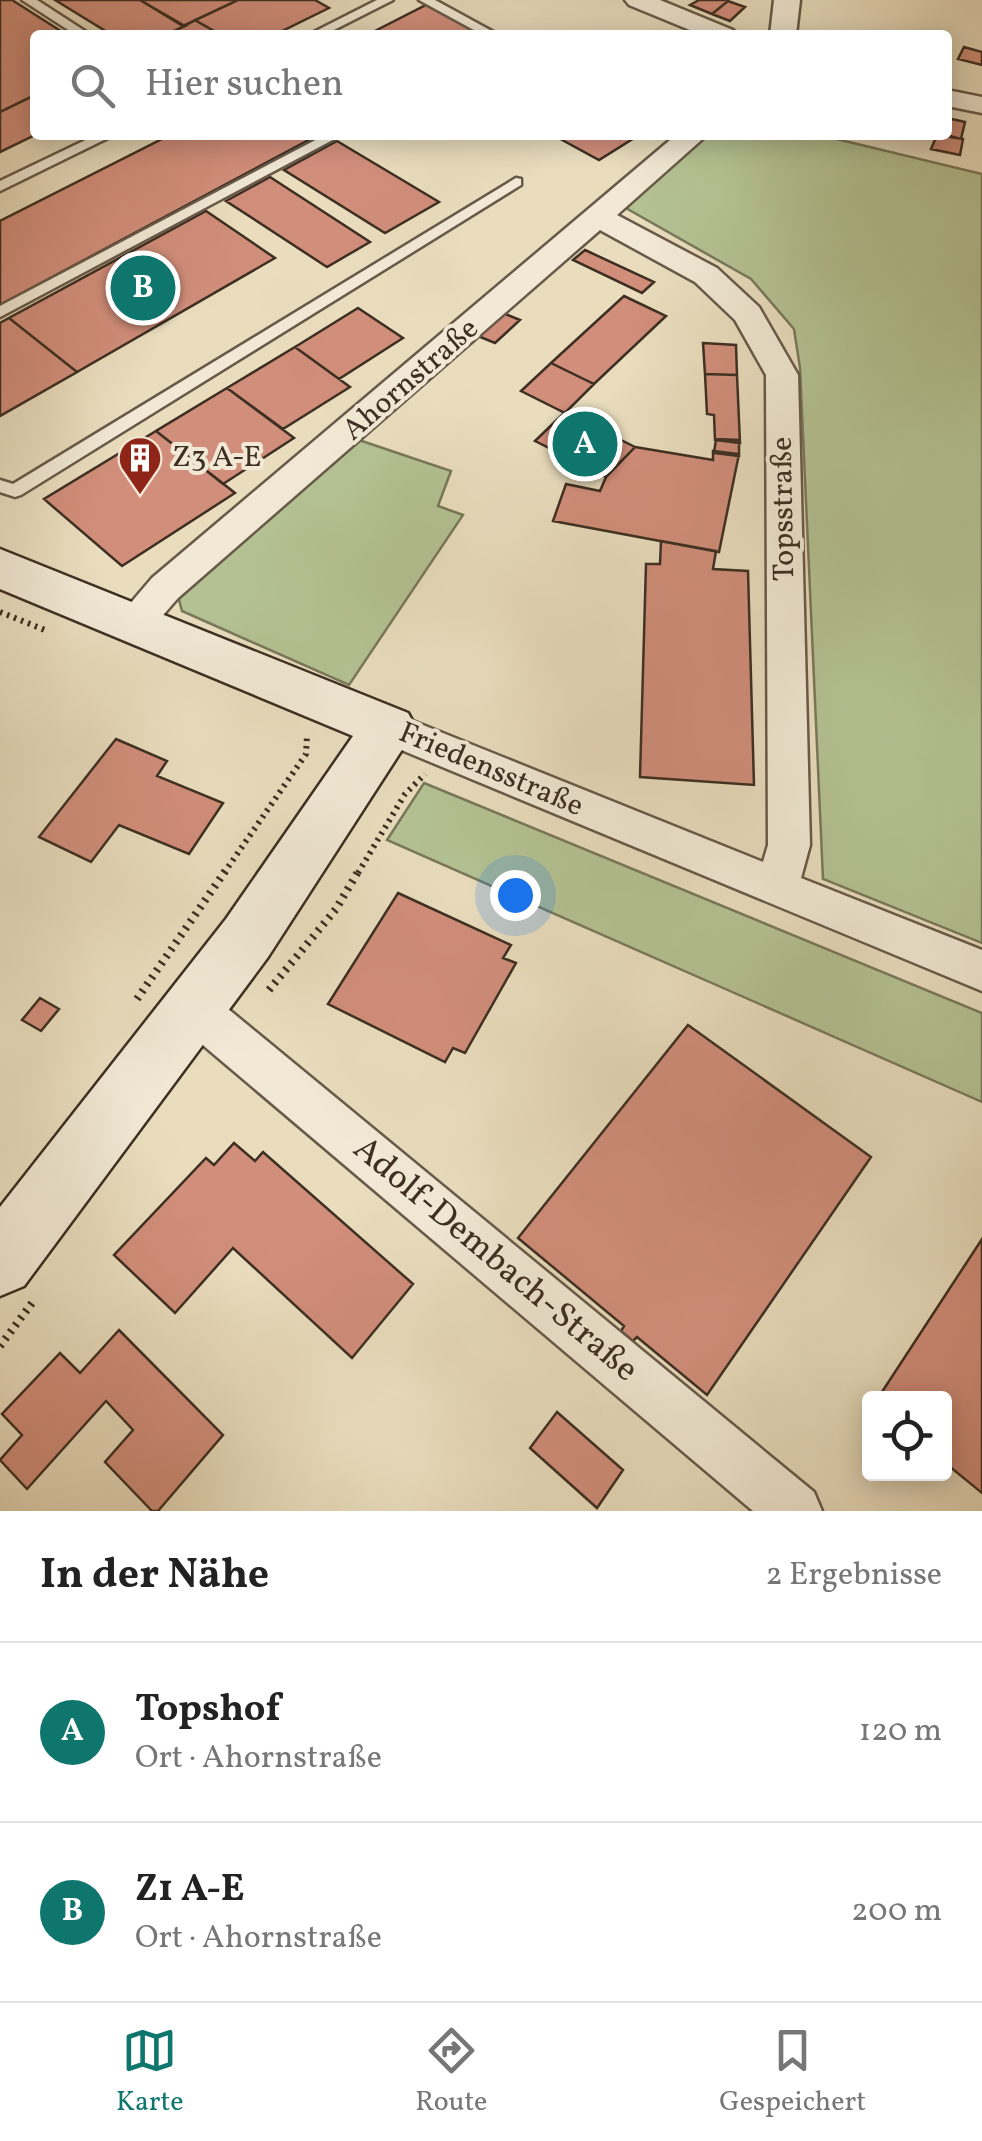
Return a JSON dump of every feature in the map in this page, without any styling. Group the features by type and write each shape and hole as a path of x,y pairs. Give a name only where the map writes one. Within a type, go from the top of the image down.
{"main road":[{"name":"Friedensstraße","path":"0,568 389,728"},
{"path":"0,1262 194,1009 389,728"}],"street":[{"path":"638,0 712,30"},
{"path":"784,30 787,0"},
{"path":"952,99 982,106"},
{"name":"Ahornstraße","path":"131,625 166,588 687,140"},
{"name":"Topsstraße","path":"600,218 706,275 748,314 782,375 789,844 776,889"},
{"name":"Friedensstraße","path":"389,728 982,970"},
{"name":"Adolf-Dembach-Straße","path":"194,1009 795,1511"}],"lane":[{"path":"28,0 77,30"},
{"path":"324,30 387,0"},
{"path":"425,0 484,30"},
{"path":"0,186 97,140"},
{"path":"0,312 326,140"},
{"path":"0,486 15,491 516,182"}],"path":[{"path":"133,1006 306,754"}],"green space":[{"path":"698,140 841,140 982,174 982,943 823,879 800,368 794,329 751,279 624,207"},
{"path":"356,439 451,471 438,506 463,515 349,685 182,611 178,596"},
{"path":"424,783 982,1013 982,1102 387,840"}],"building":[{"path":"0,0 12,0 59,30 30,30 30,97 0,112"},
{"path":"55,0 140,0 185,26 176,30 104,30"},
{"path":"140,0 238,0 183,26"},
{"path":"238,0 315,0 329,8 284,30 212,30 195,20"},
{"path":"699,0 728,1 712,14 690,5"},
{"path":"728,1 745,7 730,21 712,14"},
{"path":"426,5 474,30 377,30"},
{"path":"195,20 212,30 176,30"},
{"path":"964,47 982,52 982,65 958,59"},
{"path":"30,97 30,137 0,152 0,112"},
{"path":"952,119 965,122 961,139 952,137"},
{"path":"963,139 960,155 931,149 935,140"},
{"path":"160,140 309,140 0,305 0,221"},
{"path":"562,140 631,140 599,160"},
{"path":"337,141 439,202 385,233 284,170"},
{"path":"270,177 370,242 327,267 226,201"},
{"path":"206,211 275,258 77,372 9,318"},
{"path":"585,250 654,282 642,293 573,260"},
{"path":"624,296 666,316 594,384 551,363"},
{"path":"358,308 403,338 339,379 295,347"},
{"path":"503,313 520,320 495,343 478,336"},
{"path":"9,318 77,372 0,416 0,323"},
{"path":"703,343 736,345 737,375 705,374"},
{"path":"295,347 350,387 283,429 227,388"},
{"path":"551,363 594,384 565,413 521,391"},
{"path":"705,374 737,375 740,443 715,440 714,415 707,414"},
{"path":"227,388 294,438 223,484 156,431"},
{"path":"565,412 635,447 606,477 569,458 565,462 551,455 555,451 535,441"},
{"name":"Z3 A-E","path":"156,431 235,493 122,566 44,499"},
{"path":"716,439 739,440 739,456 714,453"},
{"path":"635,447 713,460 713,451 739,454 719,552 553,521 566,484 600,491 606,477"},
{"path":"661,541 716,551 713,569 748,571 754,785 640,777 646,564 660,564"},
{"path":"116,739 167,761 157,776 223,803 189,854 119,825 91,862 39,837"},
{"path":"398,893 511,945 503,958 516,963 465,1053 453,1048 445,1062 328,1004"},
{"path":"40,998 59,1009 41,1031 22,1020"},
{"path":"688,1025 871,1157 707,1395 637,1337 633,1341 621,1331 624,1326 518,1238"},
{"path":"234,1143 255,1161 263,1152 413,1284 352,1358 233,1248 175,1313 114,1255 206,1158 214,1165"},
{"path":"982,1239 982,1493 952,1469 952,1391 883,1391"},
{"path":"119,1330 223,1435 158,1511 152,1511 105,1462 133,1430 106,1401 27,1489 0,1460 22,1435 2,1414 60,1353 80,1373"},
{"path":"557,1412 623,1470 597,1508 530,1448"}],"place":[{"name":"Z1 A-E","path":"143,288"},
{"name":"Topshof","path":"585,444"},
{"name":"Z3 A-E","path":"140,496"}]}
